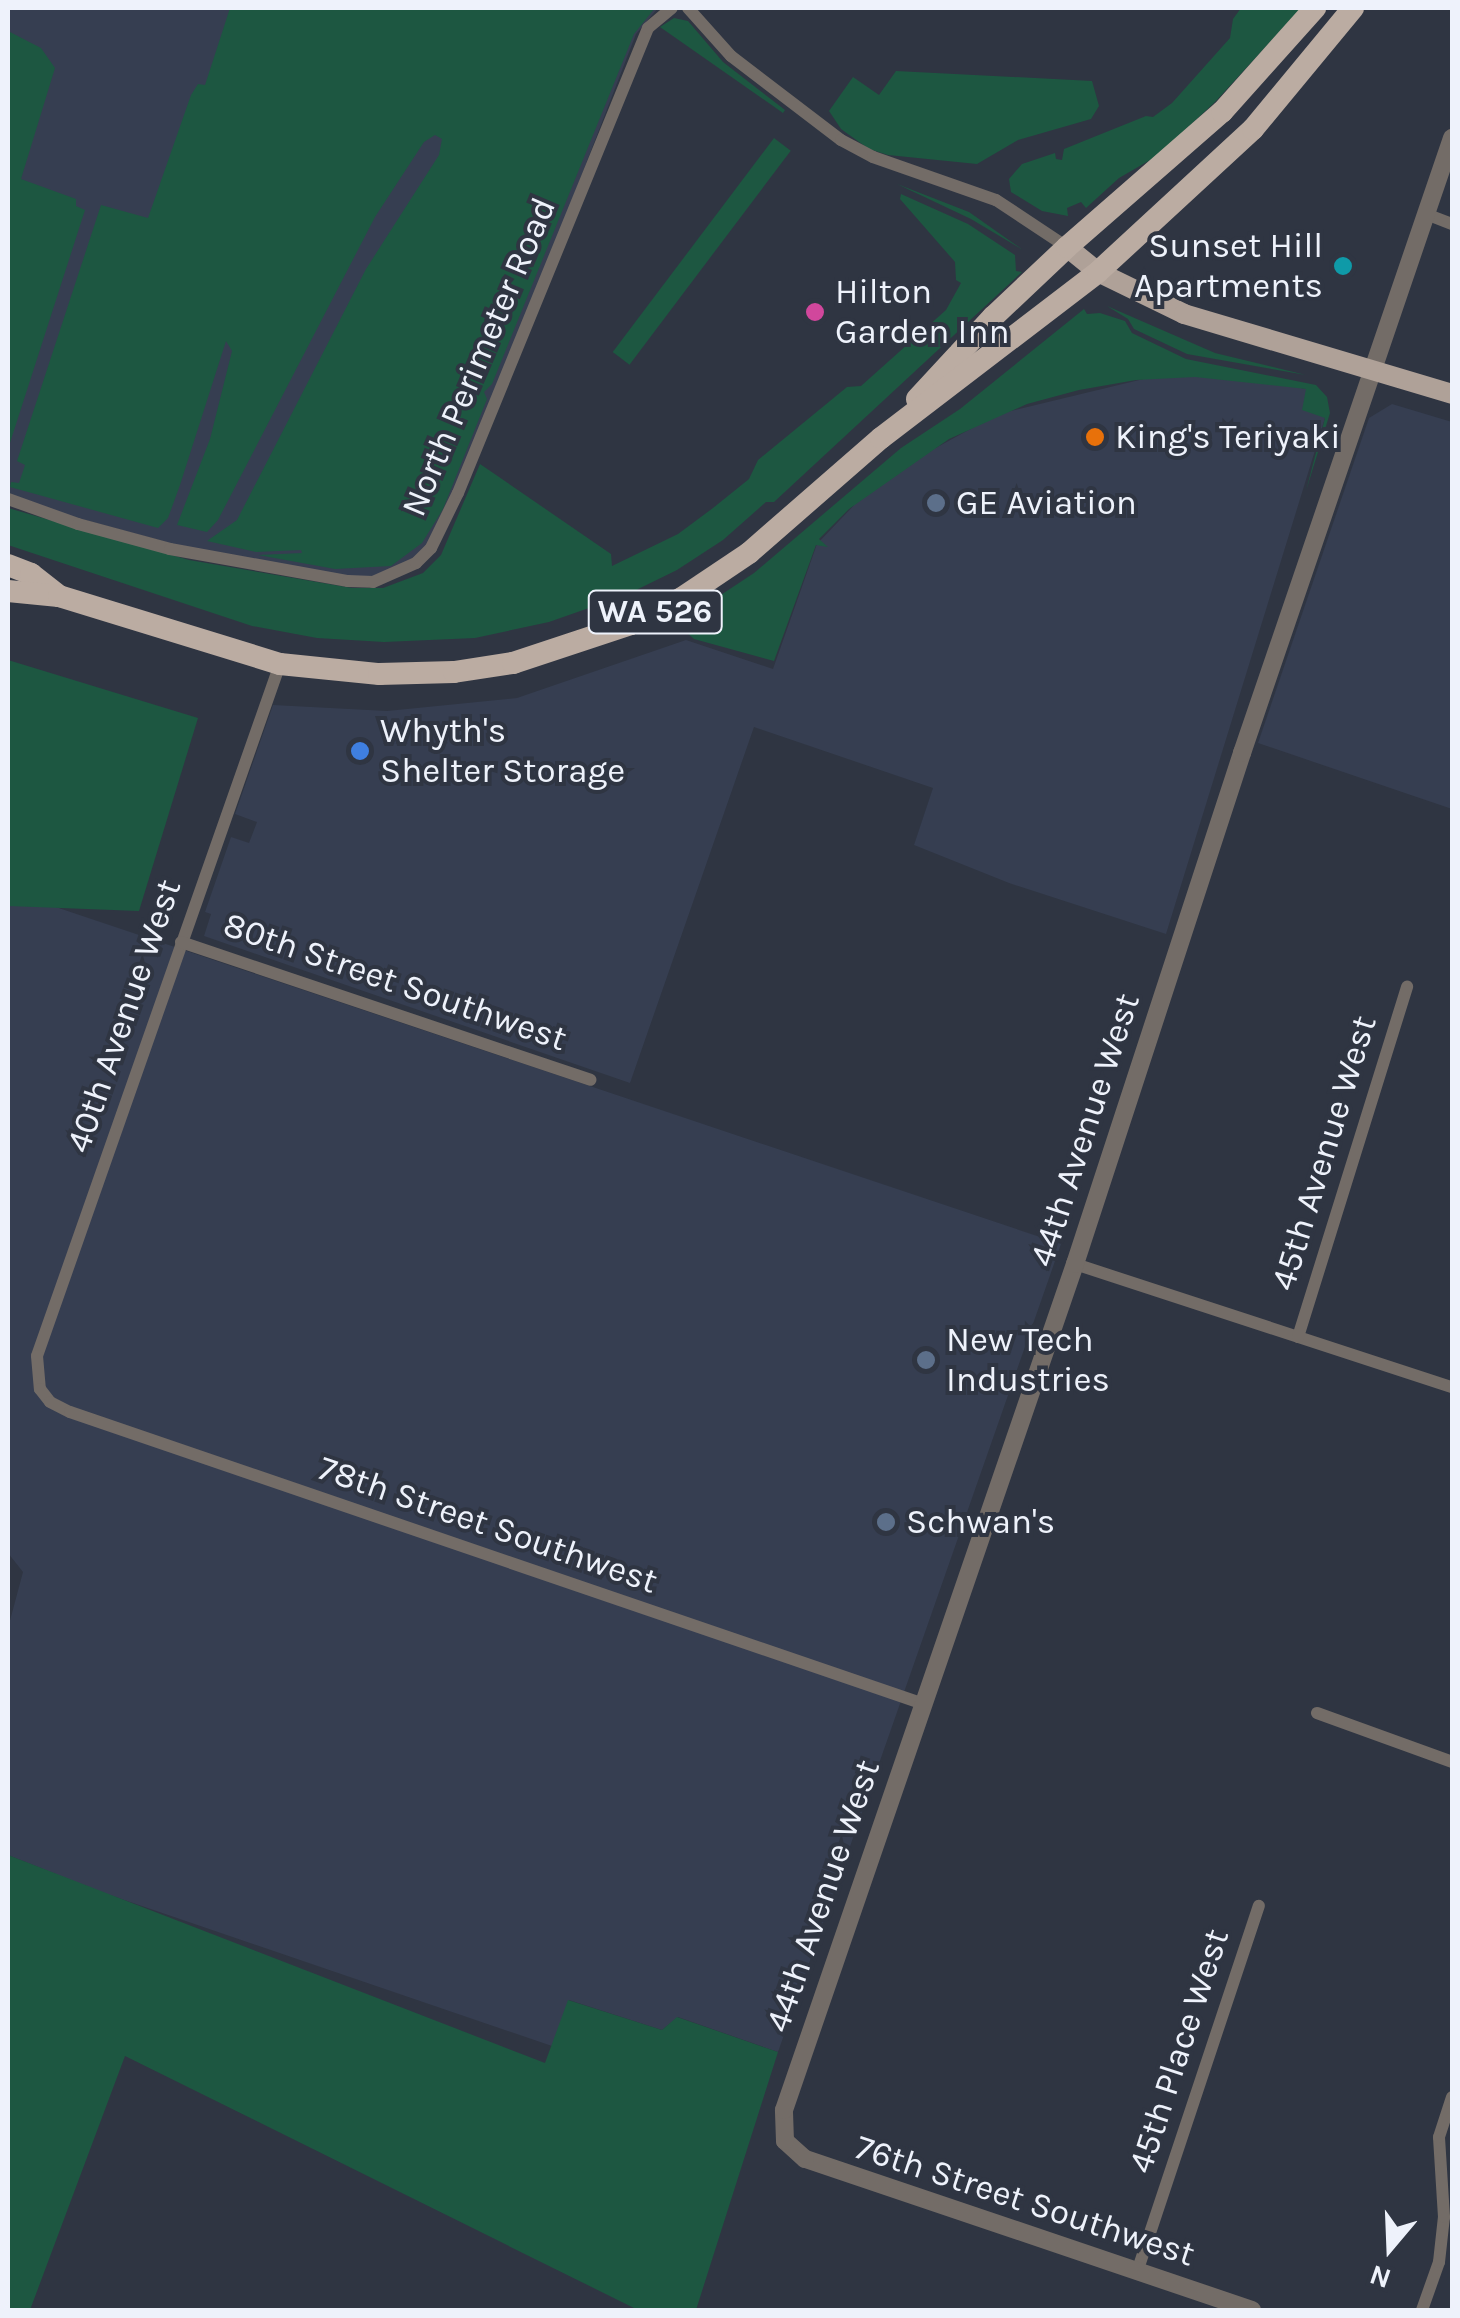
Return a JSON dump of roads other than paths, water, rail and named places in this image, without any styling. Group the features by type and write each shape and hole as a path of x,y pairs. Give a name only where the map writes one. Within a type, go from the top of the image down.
{"highway":[{"path":"1067,247 1222,112 1315,8"},
{"path":"1098,272 1252,130 1352,8"},
{"name":"WA 526","path":"881,438 992,317 1067,247"},
{"name":"WA 526","path":"8,591 58,596 280,664 379,674 454,672 513,663 631,624 682,598 750,553 881,438 1098,272"},
{"name":"WA 526","path":"8,565 32,574 58,596"}],"main road":[{"path":"1067,247 1098,272 1226,329 1452,394"}],"street":[{"name":"North Perimeter Road","path":"8,499 78,524 170,549 330,579 372,582 416,564 431,548 458,494 648,28 672,8"},
{"path":"688,8 731,56 840,140 893,165 996,200 1067,247"},
{"name":"44th Avenue West","path":"786,2141 784,2110 1075,1264 1452,138"},
{"path":"1426,214 1452,224"},
{"name":"40th Avenue West","path":"40,1389 38,1356 280,664"},
{"name":"80th Street Southwest","path":"181,942 590,1080"},
{"name":"45th Avenue West","path":"1298,1337 1407,987"},
{"path":"1075,1264 1452,1388"},
{"name":"78th Street Southwest","path":"40,1389 50,1402 88,1418 924,1704"},
{"path":"1317,1714 1452,1762"},
{"name":"45th Place West","path":"1136,2272 1259,1906"},
{"path":"1422,2310 1440,2262 1444,2216 1439,2137 1452,2097"},
{"name":"76th Street Southwest","path":"786,2141 805,2160 836,2172 1136,2272 1212,2304 1252,2310"}],"place":[{"name":"Sunset Hill Apartments","path":"1343,266"},
{"name":"Hilton Garden Inn","path":"815,312"},
{"name":"King's Teriyaki","path":"1095,437"},
{"name":"GE Aviation","path":"936,503"},
{"name":"Whyth's Shelter Storage","path":"360,751"},
{"name":"New Tech Industries","path":"926,1360"},
{"name":"Schwan's","path":"886,1522"}]}
